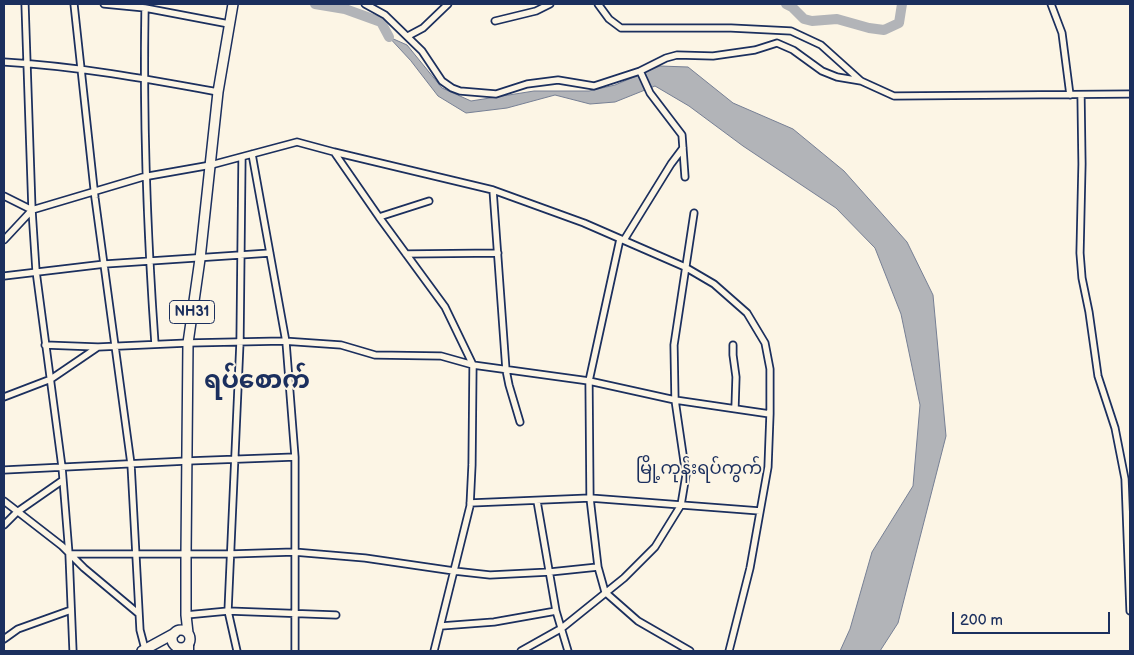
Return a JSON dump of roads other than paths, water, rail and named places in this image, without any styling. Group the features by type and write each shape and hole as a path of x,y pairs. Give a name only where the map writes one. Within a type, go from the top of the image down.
{"highway":[{"name":"NH31","path":"180,632 186,615 188,343 200,258 218,92 232,7"},
{"path":"144,650 180,632"},
{"path":"180,632 190,638 183,648"},
{"path":"180,632 172,640 183,648"},
{"path":"154,644 183,648"}],"street":[{"path":"25,4 36,271 62,467 69,554 73,651"},
{"path":"74,4 95,192 131,464 140,630 144,650"},
{"path":"104,4 145,8 229,24"},
{"path":"365,4 385,14 422,51 442,81 460,91 496,94 527,84 558,80 594,86 641,72 666,58 677,55 712,56 755,50 776,43 793,50 822,71 836,77 861,81 894,96 1130,94"},
{"path":"408,36 423,28 448,4"},
{"path":"495,21 536,11 550,4"},
{"path":"598,4 609,19 620,28 731,28 791,31 820,45 861,81"},
{"path":"1052,4 1062,33 1070,95"},
{"path":"145,8 146,176 149,261 155,344"},
{"path":"4,62 27,63 144,78 218,92"},
{"path":"641,72 648,90 682,135 685,177"},
{"path":"1081,95 1080,253 1082,278 1098,376 1116,428 1125,480 1130,611"},
{"path":"4,240 32,210 146,176 211,165 297,142 493,190 584,223 686,267 714,284 747,313 765,343 770,369 768,467 750,568 729,651"},
{"path":"683,148 622,240 589,381 590,498 598,566 605,592 638,621 690,651"},
{"path":"334,152 445,307 474,365 470,503 434,651"},
{"path":"252,154 286,342 295,457 295,651"},
{"path":"237,651 228,611 240,342 242,157"},
{"path":"493,190 506,370 520,422"},
{"path":"4,196 32,210"},
{"path":"379,217 429,200"},
{"path":"521,651 562,628 624,578 655,546 681,504 686,475 675,400 674,345 694,213"},
{"path":"406,254 498,253"},
{"path":"4,276 104,264 270,254"},
{"path":"45,345 98,347 240,342 341,345 376,355 440,356 474,365 589,381 675,400 770,414"},
{"path":"733,346 732,355 736,377 735,408"},
{"path":"4,397 51,379 98,347"},
{"path":"4,470 295,457"},
{"path":"4,525 17,512 63,480"},
{"path":"470,503 590,498 760,511"},
{"path":"4,501 62,546 139,614"},
{"path":"537,501 556,611 568,651"},
{"path":"69,554 294,552 365,558 454,571 490,574 550,572 598,566"},
{"path":"4,639 18,629 71,610"},
{"path":"186,615 228,611 336,615"},
{"path":"441,626 494,622 556,611"}],"waterway":[{"path":"315,4 345,9 381,22 389,37"},
{"path":"786,4 792,7 804,19 812,21 837,19 884,30 899,23 902,4"}],"district":[{"name":"ရပ်စောက်","path":"257,382"},
{"name":"မြို့ကုန်းရပ်ကွက်","path":"699,469"}]}
